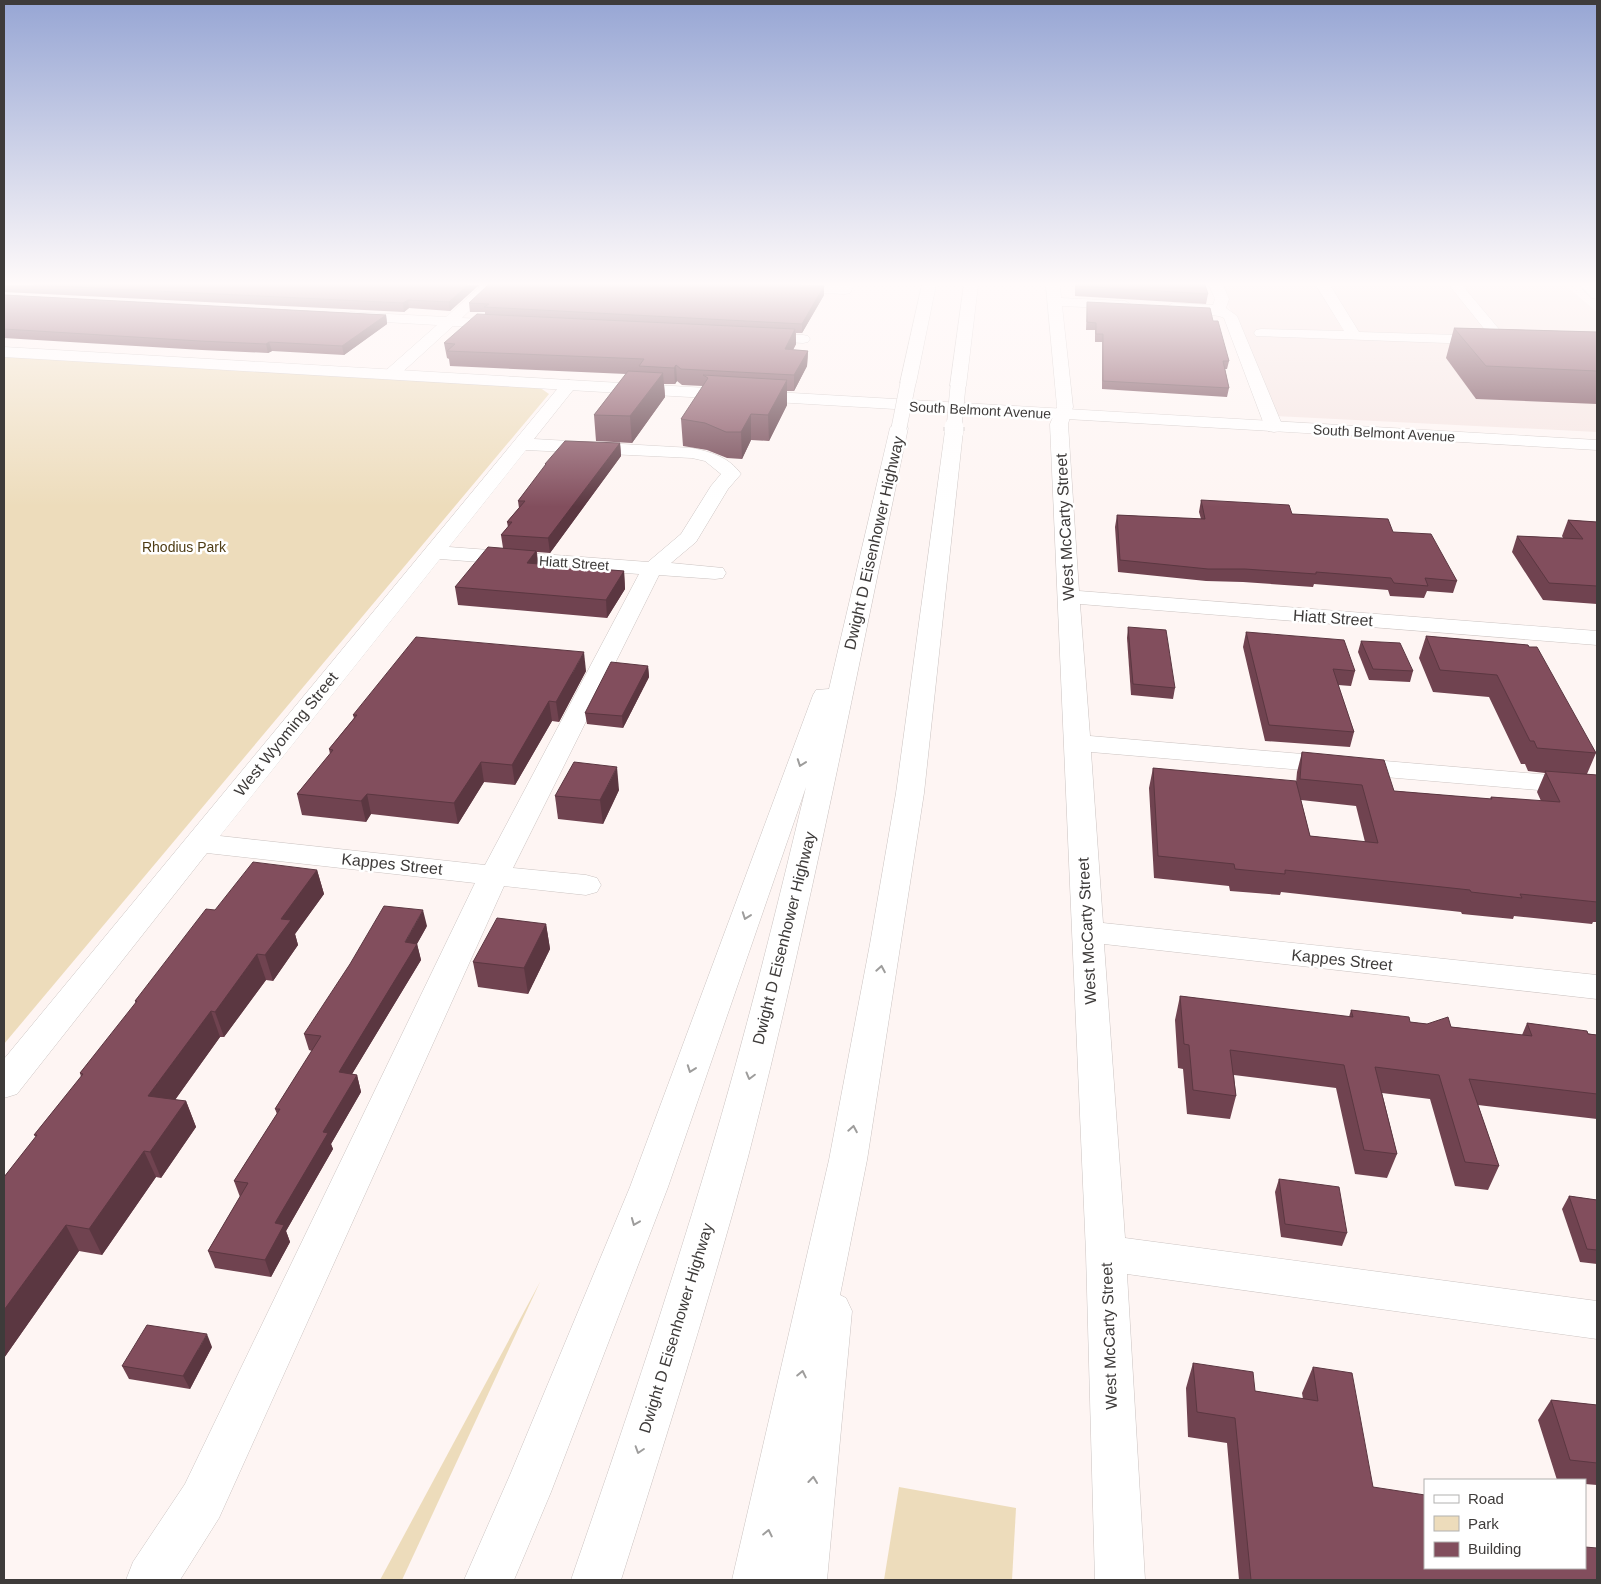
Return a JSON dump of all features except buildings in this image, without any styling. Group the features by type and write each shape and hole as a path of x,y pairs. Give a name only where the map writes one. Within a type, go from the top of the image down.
{"main road":[{"name":"South Belmont Avenue","path":"120,359 1597,445"},
{"path":"390,375 408,359"},
{"name":"Dwight D Eisenhower Highway","path":"596,1580 656,1398 728,1160 788,928 913,359"},
{"path":"757,1580 848,1160 907,811 961,359"},
{"name":"West McCarty Street","path":"1060,359 1065,407 1059,424 1106,1253 1120,1580"},
{"path":"1247,359 1274,427"},
{"name":"West Wyoming Street","path":"4,1084 569,385"},
{"path":"151,1580 202,1501 494,875 652,568 689,538 720,486 732,474 711,457 692,453 522,444"},
{"name":"Hiatt Street","path":"434,552 715,573"},
{"path":"489,1580 527,1492 649,1187 864,585"},
{"name":"Hiatt Street","path":"1069,598 1597,638"},
{"path":"1077,743 1597,787"},
{"name":"Kappes Street","path":"198,843 586,885"},
{"name":"Kappes Street","path":"1087,932 1597,987"},
{"path":"802,1580 848,1160"},
{"path":"1106,1253 1597,1320"}],"shaded area":[{"path":"1251,359 1597,359 1597,432 1275,416"}],"green space":[{"name":"Rhodius Park","path":"4,359 70,359 539,387 549,394 4,1044"},
{"path":"540,1282 402,1580 380,1580"},
{"path":"899,1487 1016,1508 1012,1580 884,1580"}]}
